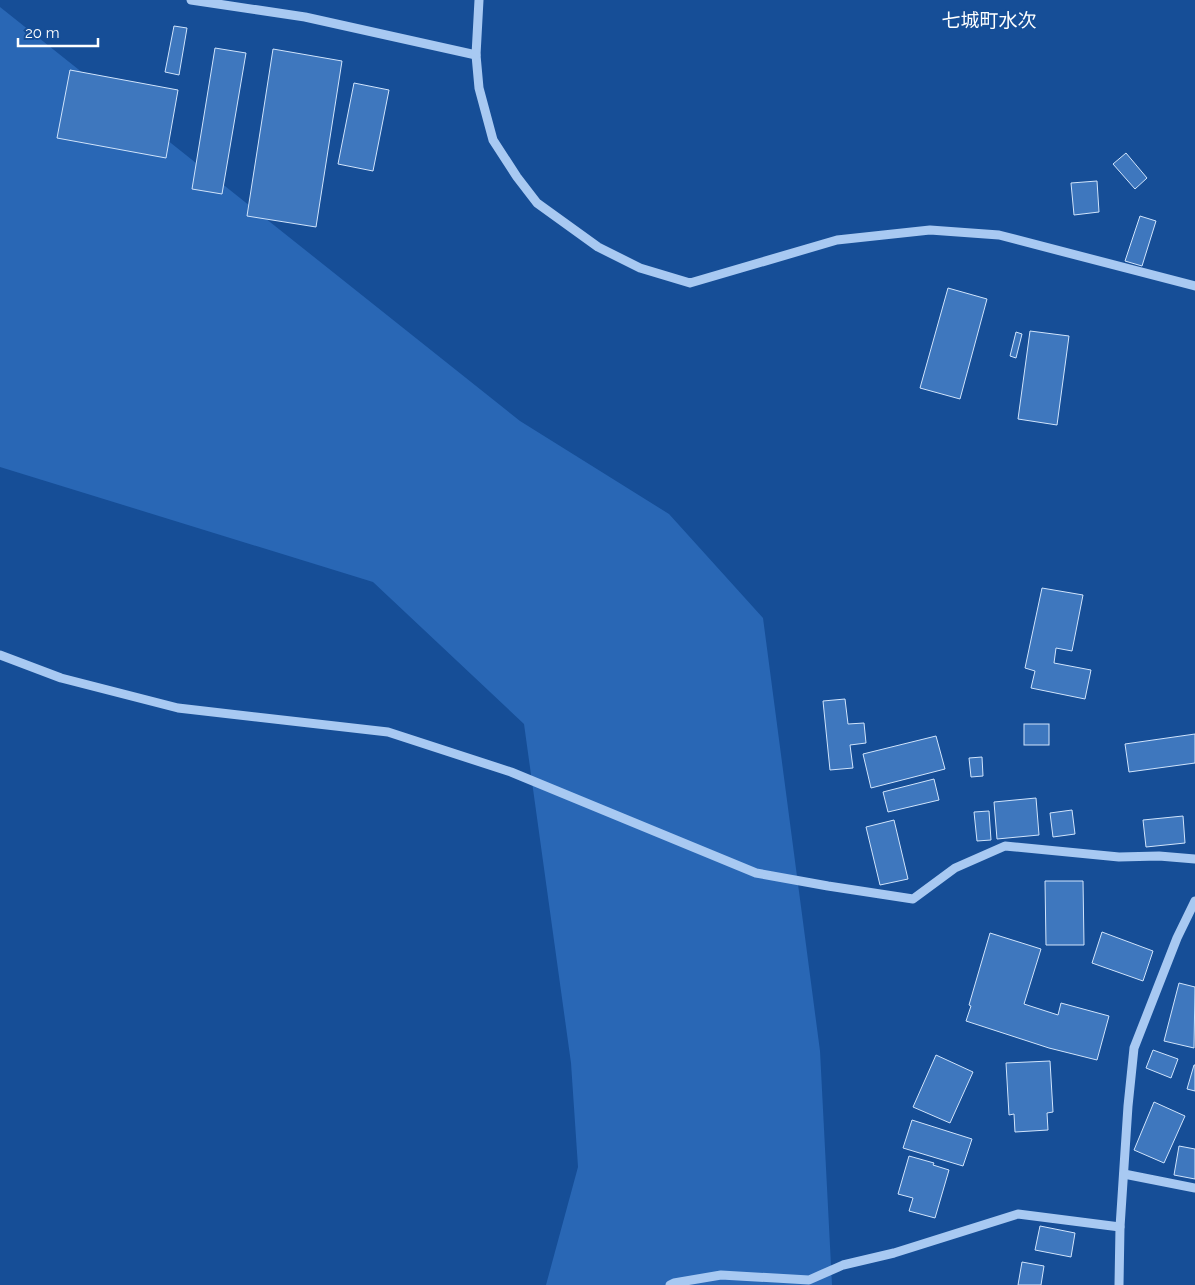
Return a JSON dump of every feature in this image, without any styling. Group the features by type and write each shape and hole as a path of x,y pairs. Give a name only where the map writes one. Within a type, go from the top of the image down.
{"street":[{"path":"191,0 305,17 476,55"},
{"path":"479,0 476,55 480,88 493,140 517,178 537,203 590,242 640,268 690,283 837,240 930,230 999,235 1195,286"},
{"path":"0,655 61,678 178,708 388,732 511,772 756,873 828,886 913,898 955,868 1005,846 1119,857 1159,856 1195,859"},
{"path":"1119,1285 1120,1227 1134,1048 1177,938 1195,901"},
{"path":"1124,1174 1195,1188"},
{"path":"670,1285 721,1276 809,1280 843,1264 894,1253 1018,1214 1120,1227"}],"shaded area":[{"path":"0,7 520,421 669,514 763,618 820,1051 832,1285 546,1285 578,1167 571,1063 524,724 373,582 0,467"}],"building":[{"path":"174,26 187,28 179,75 165,72"},
{"path":"215,48 246,53 222,194 192,189"},
{"path":"273,49 342,61 316,227 247,216"},
{"path":"70,70 178,90 166,158 57,138"},
{"path":"354,83 389,90 373,171 338,164"},
{"path":"1126,153 1147,178 1135,189 1113,164"},
{"path":"1097,181 1099,212 1074,215 1071,183"},
{"path":"1140,216 1156,221 1142,266 1125,261"},
{"path":"948,288 987,299 960,399 920,388"},
{"path":"1030,331 1069,336 1057,425 1018,419"},
{"path":"1016,332 1022,334 1016,358 1010,356"},
{"path":"1042,588 1083,595 1072,651 1056,648 1054,663 1091,670 1085,699 1031,688 1035,671 1025,668"},
{"path":"845,699 848,724 864,723 866,743 850,745 853,768 830,770 823,701"},
{"path":"1024,724 1049,724 1049,745 1024,745"},
{"path":"1195,734 1195,763 1129,772 1125,744"},
{"path":"936,736 945,769 871,788 863,754"},
{"path":"982,757 983,776 971,777 969,758"},
{"path":"934,779 939,800 888,812 883,792"},
{"path":"1036,798 1039,835 997,839 994,802"},
{"path":"1072,810 1075,834 1053,837 1050,813"},
{"path":"989,811 991,840 977,841 974,812"},
{"path":"1183,816 1185,843 1146,847 1143,820"},
{"path":"894,820 908,879 880,885 866,827"},
{"path":"1045,881 1083,881 1084,945 1046,945"},
{"path":"1102,932 1153,951 1143,981 1092,963"},
{"path":"990,933 1041,949 1024,1004 1058,1015 1061,1003 1109,1016 1097,1060 1049,1048 966,1021"},
{"path":"1179,983 1195,987 1194,1048 1164,1041"},
{"path":"1153,1050 1178,1059 1171,1078 1146,1068"},
{"path":"936,1055 973,1072 950,1123 913,1107"},
{"path":"1050,1061 1053,1112 1047,1113 1048,1130 1015,1132 1014,1114 1009,1115 1006,1063"},
{"path":"1195,1065 1195,1091 1187,1089"},
{"path":"1154,1102 1185,1116 1164,1163 1134,1150"},
{"path":"912,1120 972,1139 963,1166 903,1148"},
{"path":"1179,1146 1195,1149 1195,1179 1174,1175"},
{"path":"909,1156 934,1163 933,1165 949,1170 935,1218 909,1211 913,1198 898,1194"},
{"path":"1040,1226 1075,1233 1071,1257 1035,1250"},
{"path":"1022,1262 1044,1266 1041,1285 1018,1285"}],"district":[{"name":"七城町水次","path":"989,20"}]}
